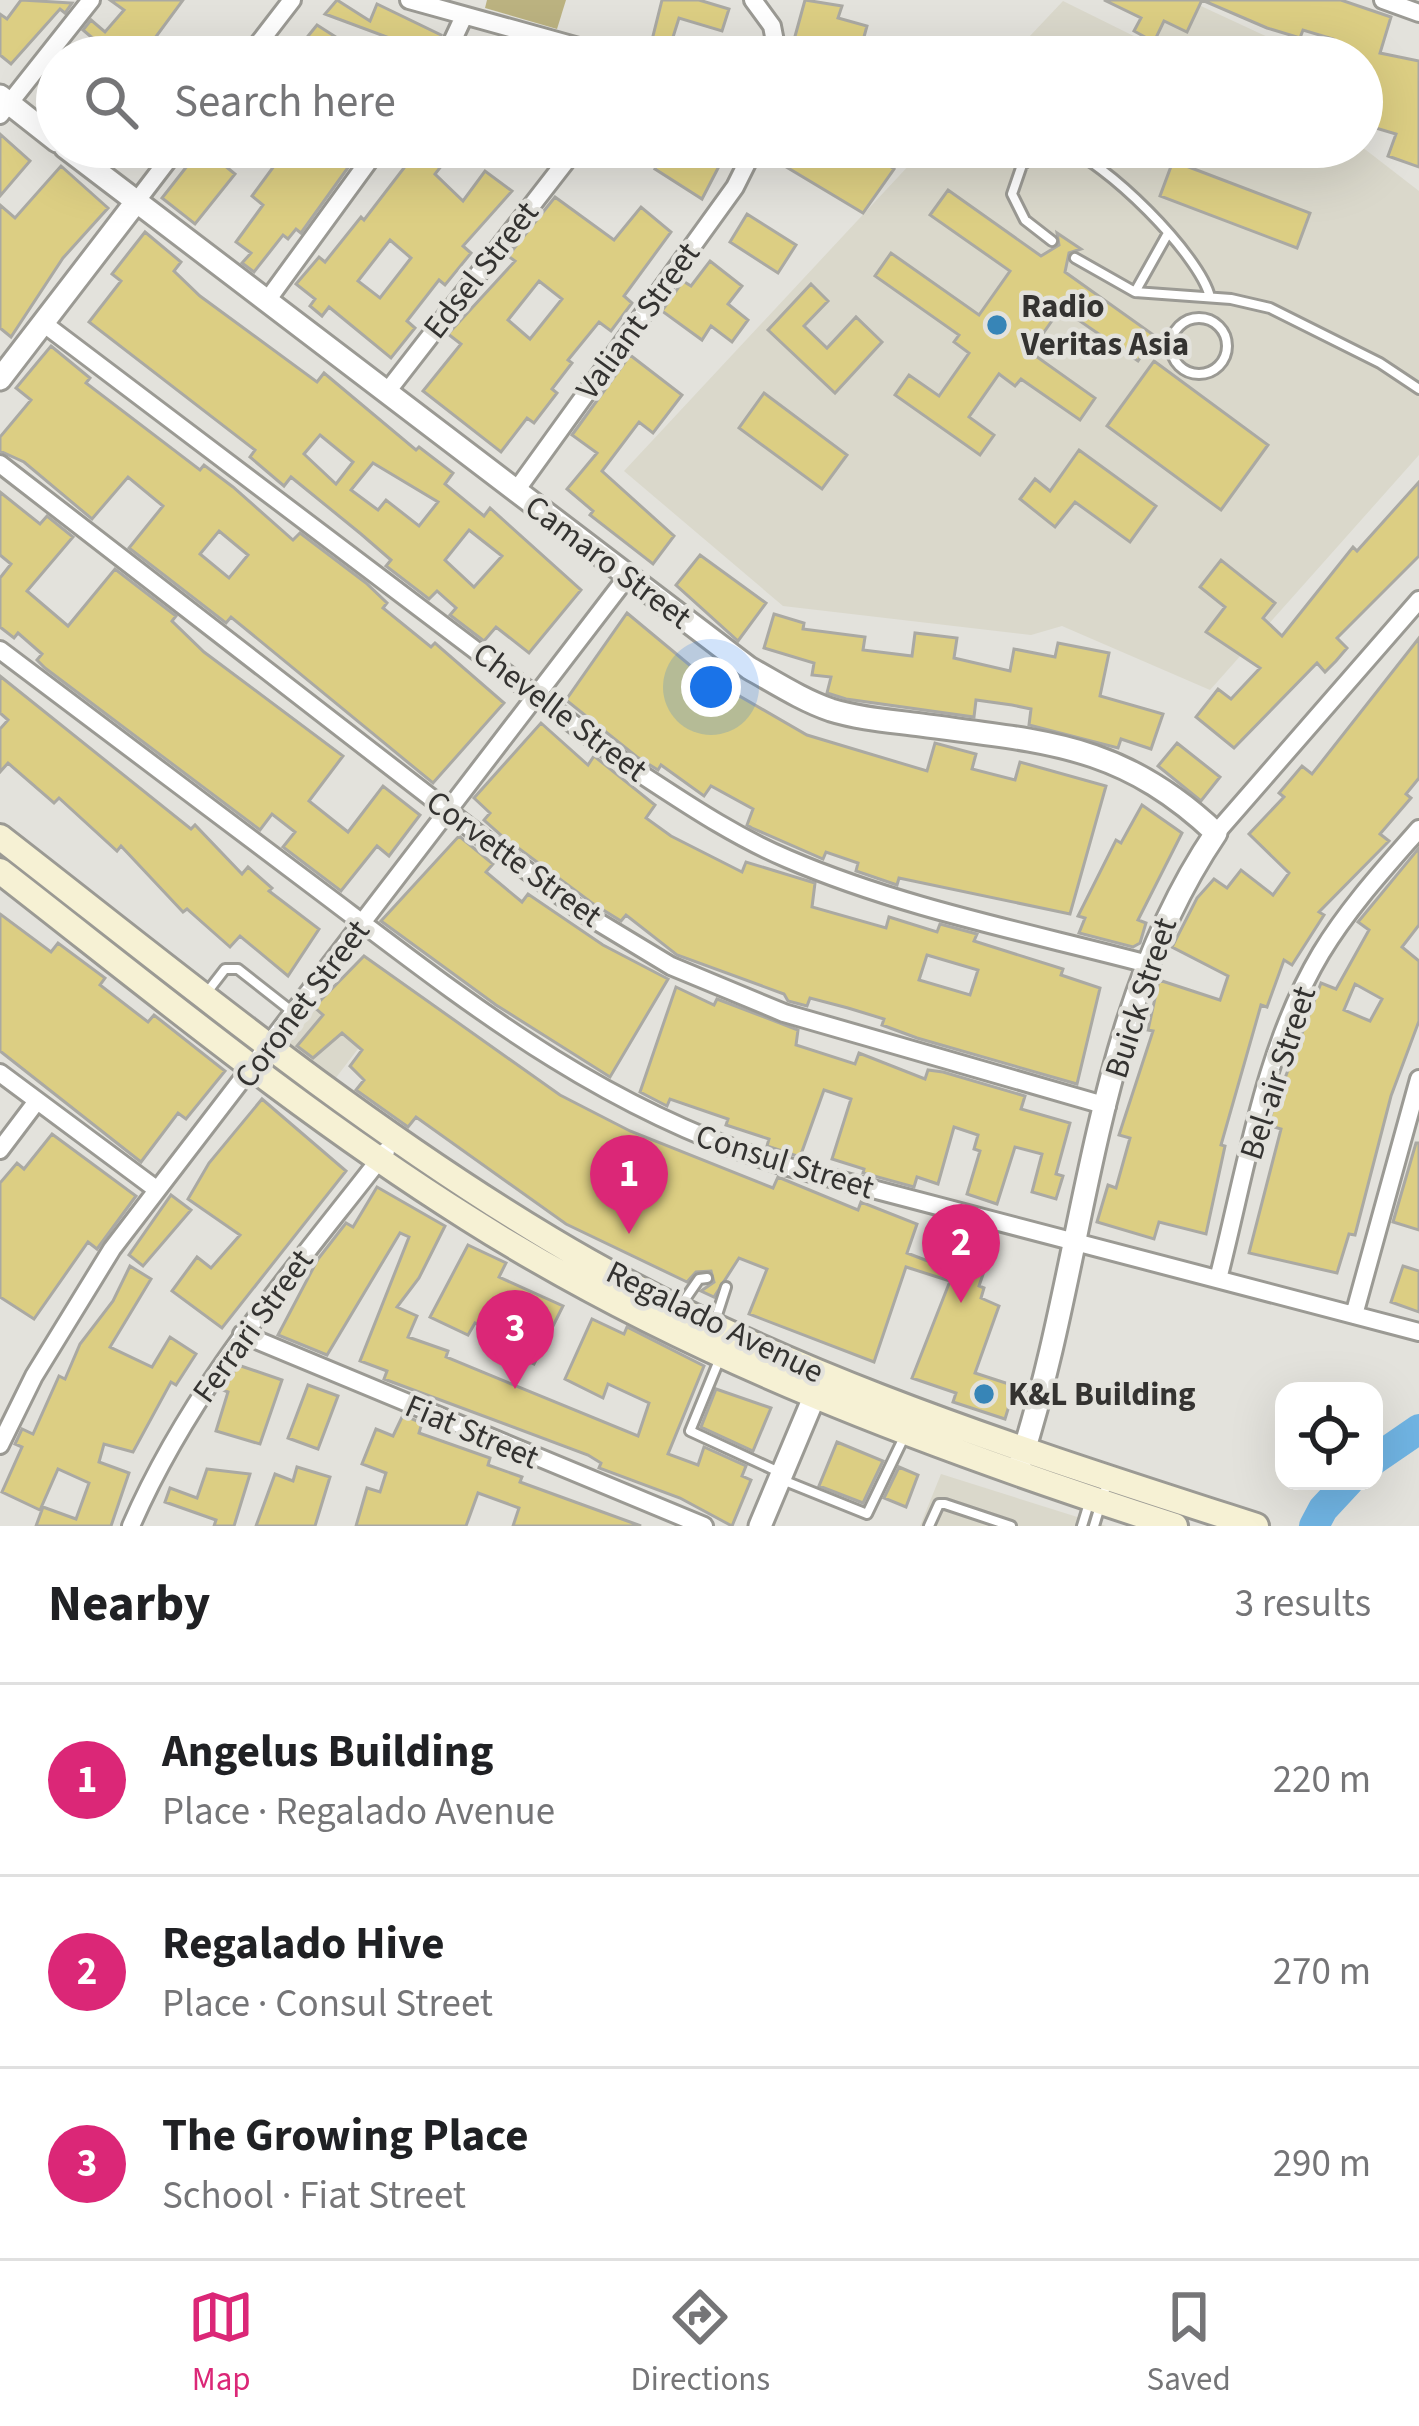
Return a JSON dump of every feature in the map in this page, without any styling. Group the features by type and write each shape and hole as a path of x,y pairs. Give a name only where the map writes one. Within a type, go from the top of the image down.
{"main road":[{"name":"Regalado Avenue","path":"0,837 270,1046 387,1149 548,1266 722,1354 1020,1462 1175,1526"},
{"name":"Regalado Avenue","path":"0,872 254,1068 387,1149 552,1241 714,1323 905,1434 1020,1462"},
{"name":"Regalado Avenue","path":"1099,1496 1256,1526"}],"street":[{"path":"61,36 91,0"},
{"path":"264,36 292,0"},
{"path":"409,0 538,36"},
{"path":"753,0 774,36"},
{"path":"1383,0 1419,13"},
{"path":"455,36 464,16"},
{"path":"36,66 3,105 36,127"},
{"name":"Camaro Street","path":"92,168 749,668 805,700 858,717 1028,740 1106,758 1168,790 1216,832"},
{"path":"0,379 162,168"},
{"path":"266,302 364,168"},
{"name":"Edsel Street","path":"386,393 561,168"},
{"name":"Valiant Street","path":"515,492 744,168"},
{"name":"Chevelle Street","path":"43,323 630,767 715,823 784,858 892,897 1148,964"},
{"name":"Corvette Street","path":"0,464 585,914 726,992 855,1036 1107,1106"},
{"name":"Coronet Street","path":"0,1444 71,1311 156,1190 627,577"},
{"name":"Buick Street","path":"1020,1462 1107,1106 1148,964 1174,898 1216,832 1419,600"},
{"name":"Consul Street","path":"0,650 514,1038 674,1127 781,1165 1419,1332"},
{"name":"Bel-air Street","path":"1218,1279 1274,1062 1301,991 1356,901 1419,829"},
{"path":"0,1073 156,1190"},
{"path":"1354,1315 1419,1079"},
{"path":"0,1150 37,1102"},
{"name":"Ferrari Street","path":"138,1524 182,1428 242,1334 387,1149"},
{"name":"Fiat Street","path":"242,1334 704,1526"},
{"path":"760,1526 819,1386"}],"lane":[{"path":"1021,168 1012,194 1024,220 1052,242"},
{"path":"1099,168 1200,271 1210,297"},
{"path":"1135,292 1168,235"},
{"path":"1075,258 1135,292 1210,297 1289,316 1419,389"},
{"path":"1192,318 1218,325 1227,341 1218,367 1201,375 1183,370 1172,355 1176,328 1192,318"},
{"path":"205,996 225,969 238,970 295,1014"},
{"path":"680,1306 699,1279 707,1278"},
{"path":"714,1323 726,1287"},
{"path":"722,1354 690,1430 867,1514 905,1434"},
{"path":"1082,1526 1099,1496"},
{"path":"929,1526 938,1504 945,1504 1011,1526"}],"shaded area":[{"path":"487,0 566,0 557,29 485,8"},
{"path":"1175,0 1188,0 1266,36 1159,36"},
{"path":"1063,1 1134,36 1030,36"},
{"path":"1383,163 1419,191 1419,455 1210,690 1062,626 1031,635 783,606 624,471 906,168 1383,168"},
{"path":"321,1002 367,1037 335,1079 289,1044"},
{"path":"941,1474 1106,1526 920,1526"}],"building":[{"path":"21,0 72,3 65,13 60,9 11,64 0,55 0,14 7,19"},
{"path":"110,0 183,0 156,36 90,36 83,30 91,20 105,32 124,10"},
{"path":"337,0 370,21 377,4 441,35 384,36 325,14"},
{"path":"662,0 699,0 729,9 722,31 679,18 673,36 653,36"},
{"path":"805,0 842,6 838,18 867,26 864,36 795,36"},
{"path":"1104,0 1202,0 1187,32 1164,21 1157,36 1143,36 1134,31 1141,18"},
{"path":"1202,0 1341,0 1391,17 1383,43 1383,36 1323,36 1303,30 1301,36 1293,36"},
{"path":"317,25 334,36 308,36"},
{"path":"1383,54 1419,61 1419,167 1388,156 1396,134 1383,130"},
{"path":"0,134 30,161 0,196"},
{"path":"59,168 108,208 63,258 11,337 0,328 0,205 15,218"},
{"path":"186,168 228,168 235,174 195,224 162,198"},
{"path":"273,168 348,168 301,233 296,229 288,239 283,235 254,272 242,263 251,253 236,242 263,205 252,196"},
{"path":"404,168 440,168 435,174 463,201 485,171 512,191 463,246 471,253 445,285 439,280 407,321 415,328 391,358 329,307 322,316 310,306 315,299 296,284 319,257 325,262 361,217 364,220","holes":["390,240 411,258 380,298 358,281"]},
{"path":"656,168 718,168 702,199"},
{"path":"788,168 893,168 863,213"},
{"path":"1170,168 1191,168 1310,213 1297,248 1160,196"},
{"name":"Radio Veritas Asia","path":"948,190 1041,256 1059,245 1057,233 1081,249 1069,253 1065,272 1155,336 1138,361 1061,308 1030,352 1095,398 1080,420 1021,379 1015,386 999,374 969,417 994,435 980,455 895,395 909,375 939,396 969,353 954,342 959,335 875,276 891,253 979,315 1010,271 930,215"},
{"path":"555,197 614,240 641,207 671,232 624,296 632,303 611,331 599,322 568,360 572,363 552,389 557,393 534,423 527,418 501,452 423,391 461,344 448,334 515,261 508,256","holes":["539,281 562,299 530,339 508,320"]},
{"path":"747,214 796,245 778,273 730,242"},
{"path":"145,232 181,262 174,271 200,296 317,382 324,373 416,450 419,447 453,473 445,484 484,516 490,508 581,590 529,653 496,627 484,641 450,615 456,608 437,591 429,599 386,566 391,560 361,534 291,477 284,486 250,457 255,450 89,322 121,281 112,274","holes":["320,435 353,462 336,484 304,454","373,463 438,502 419,526 386,500 378,510 351,490","469,530 502,556 474,587 445,560"]},
{"path":"710,261 742,286 728,304 748,320 732,342 711,326 702,340 662,311 683,281 691,286"},
{"path":"811,284 828,301 804,326 827,348 856,317 882,342 835,393 768,330"},
{"path":"51,346 90,378 86,383 200,470 204,465 293,540 300,533 366,583 387,603 383,608 431,647 435,643 504,703 433,783 231,617 226,623 129,548 163,506 128,477 92,519 24,462 0,451 0,437 31,400 16,388","holes":["219,531 248,555 229,578 200,554"]},
{"path":"630,355 682,395 653,433 639,422 602,471 674,536 653,564 590,515 593,511 567,489 597,453 572,435"},
{"path":"1154,361 1268,445 1221,510 1107,426"},
{"path":"764,393 847,455 822,489 739,428"},
{"path":"1079,450 1156,506 1130,542 1075,502 1055,527 1020,499 1035,479 1050,491"},
{"path":"1419,482 1419,556 1337,638 1347,648 1336,661 1325,672 1317,663 1234,748 1196,717 1218,689 1231,699 1260,668 1206,632 1225,607 1200,587 1221,560 1275,603 1263,618 1282,636 1353,547 1357,551"},
{"path":"0,492 40,524 47,516 73,537 27,591 68,626 115,569 176,616 172,621 204,652 343,756 309,801 348,832 383,786 420,815 389,856 377,846 341,891 283,847 295,832 272,814 260,830 45,668 37,660 42,654 18,633 14,638 0,627 0,578 11,564 0,555"},
{"path":"700,555 766,603 738,641 676,585"},
{"path":"627,613 698,672 807,735 927,771 935,743 976,754 972,769 1015,780 1020,762 1106,786 1070,914 899,878 897,885 856,871 858,863 826,852 823,859 752,828 747,825 753,809 711,786 704,796 661,765 658,770 637,757 566,700"},
{"path":"774,614 804,623 803,629 865,637 863,650 912,656 915,633 957,638 954,658 1010,671 1014,649 1055,657 1058,643 1109,653 1100,696 1163,714 1151,749 1121,739 1118,748 1029,725 1031,709 1012,705 976,700 974,717 846,699 827,693 831,677 812,675 814,663 764,648"},
{"path":"1419,638 1419,778 1406,794 1411,798 1380,834 1389,841 1319,912 1324,915 1292,965 1284,960 1267,1007 1261,1005 1221,1145 1225,1146 1206,1234 1159,1222 1154,1239 1097,1222 1108,1185 1116,1188 1130,1138 1119,1135 1153,1031 1148,1030 1159,980 1220,1000 1228,976 1172,947 1197,898 1214,879 1227,888 1241,870 1273,895 1289,873 1249,834 1284,797 1279,793 1302,766 1312,774"},
{"path":"0,676 191,829 195,825 242,874 248,867 272,888 269,891 319,929 288,976 240,936 230,947 187,909 183,912 121,846 117,851 59,798 54,803 8,763 0,772 0,729 8,720 0,713"},
{"path":"541,723 588,765 594,756 655,805 646,818 671,836 742,872 746,862 815,883 812,907 886,928 889,917 937,932 940,924 977,934 974,941 1063,969 1061,975 1100,988 1077,1084 917,1038 882,1025 884,1019 848,1008 810,998 807,1006 788,1001 784,994 677,955 626,915 621,921 592,903 502,836 484,820 490,813 474,798","holes":["927,955 978,970 970,995 919,980"]},
{"path":"1177,743 1220,777 1201,801 1158,766"},
{"path":"1142,805 1182,833 1138,920 1146,923 1140,943 1133,947 1079,933 1085,918 1078,916 1116,840 1121,843"},
{"path":"459,836 493,864 486,872 522,902 528,894 603,945 668,979 610,1077 496,1005 381,921"},
{"path":"1419,848 1419,925 1402,947 1419,961 1419,1021 1391,1096 1355,1235 1349,1234 1337,1273 1249,1253 1281,1129 1268,1125 1271,1115 1321,983 1336,989 1369,930 1358,922","holes":["1355,984 1382,999 1370,1021 1344,1010"]},
{"path":"0,914 51,952 58,943 105,978 100,985 148,1022 154,1015 225,1071 186,1119 178,1113 141,1162 0,1051"},
{"path":"364,956 560,1095 630,1131 773,1188 778,1177 858,1210 861,1202 917,1224 907,1253 933,1263 943,1233 992,1248 979,1286 984,1288 981,1298 999,1306 975,1373 1015,1386 1005,1419 953,1402 956,1393 912,1378 950,1281 906,1267 874,1362 749,1314 767,1269 739,1258 714,1297 701,1291 714,1282 711,1271 696,1272 687,1282 566,1224 416,1117 408,1127 356,1090 364,1080 350,1066 362,1050 342,1033 313,1058 297,1046 323,1015 314,1007"},
{"path":"676,987 714,1005 717,999 798,1030 796,1045 855,1064 859,1053 925,1079 928,1070 943,1072 1025,1096 1021,1109 1070,1123 1056,1174 1063,1176 1056,1199 1032,1192 1042,1154 1015,1147 997,1204 967,1194 980,1151 974,1149 978,1135 954,1127 938,1184 917,1177 914,1187 832,1159 851,1099 824,1090 800,1157 767,1146 769,1139 726,1125 728,1119 670,1099 667,1106 640,1092"},
{"path":"262,1099 346,1171 222,1328 172,1291 197,1257 211,1268 240,1235 188,1199 209,1163"},
{"path":"52,1134 136,1196 97,1249 88,1242 34,1319 0,1297 0,1183 17,1163 24,1169"},
{"path":"1419,1143 1419,1230 1393,1222"},
{"path":"377,1187 445,1226 419,1278 397,1307 417,1316 408,1337 638,1436 649,1403 608,1384 603,1398 565,1379 592,1319 624,1334 627,1327 704,1366 668,1454 698,1465 704,1447 746,1466 742,1476 751,1480 732,1526 680,1498 599,1468 601,1463 588,1455 384,1379 387,1371 360,1361 409,1237 400,1233 327,1355 278,1335 318,1259 346,1223 353,1227"},
{"path":"171,1195 191,1210 143,1266 129,1255"},
{"path":"468,1245 506,1263 499,1277 563,1306 534,1364 504,1350 509,1341 475,1323 468,1335 430,1317"},
{"path":"130,1266 151,1279 110,1347 152,1367 170,1337 196,1354 176,1385 171,1382 133,1452 104,1444 99,1462 129,1473 111,1526 36,1526 43,1507 76,1519 89,1483 58,1469 40,1510 2,1492 22,1447 15,1444 22,1429 33,1434 59,1376 65,1379 80,1344 113,1301"},
{"path":"1403,1266 1419,1271 1419,1312 1391,1302"},
{"path":"238,1365 282,1380 260,1444 216,1431 228,1392 223,1390"},
{"path":"308,1385 338,1396 318,1449 288,1438"},
{"path":"716,1389 771,1408 753,1451 701,1427"},
{"path":"403,1415 422,1423 419,1433 490,1458 488,1465 522,1477 520,1482 641,1526 513,1526 519,1508 478,1493 466,1526 356,1526 367,1488 380,1492 386,1473 362,1464 376,1429 393,1436"},
{"path":"837,1442 883,1461 863,1503 819,1486"},
{"path":"297,1467 330,1477 315,1526 256,1526 275,1474 293,1481"},
{"path":"899,1467 918,1475 906,1507 884,1498"},
{"path":"207,1469 250,1474 234,1526 214,1526 216,1520 165,1502 170,1488 197,1498"}],"waterway":[{"path":"1383,1454 1419,1429"},
{"path":"1314,1526 1341,1490"}],"place":[{"name":"Radio Veritas Asia","path":"997,325"},
{"name":"Angelus Building","path":"629,1234"},
{"name":"Regalado Hive","path":"961,1303"},
{"name":"The Growing Place","path":"515,1389"},
{"name":"K&L Building","path":"984,1394"}]}
